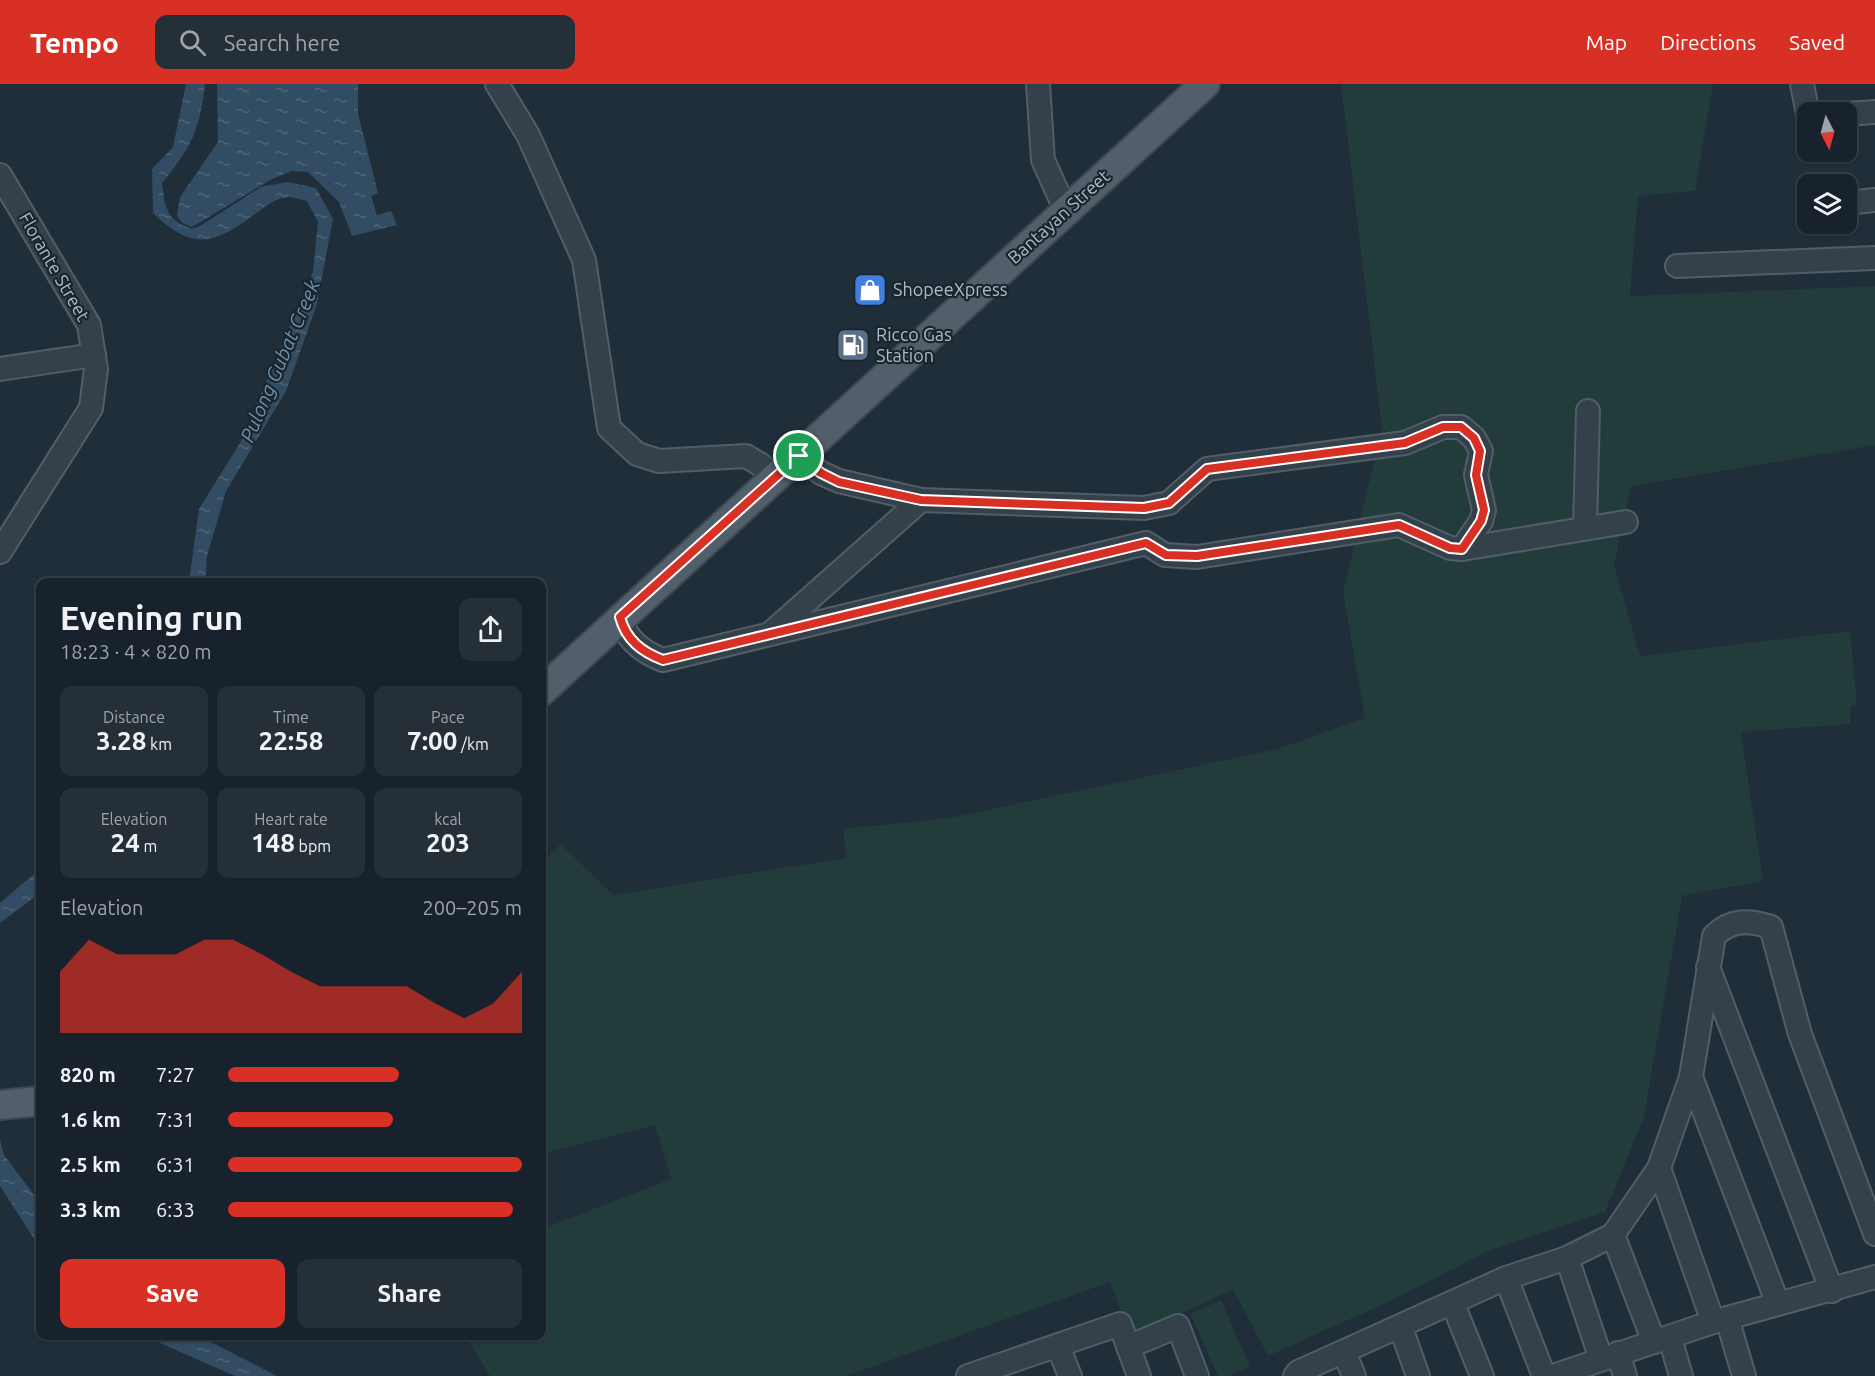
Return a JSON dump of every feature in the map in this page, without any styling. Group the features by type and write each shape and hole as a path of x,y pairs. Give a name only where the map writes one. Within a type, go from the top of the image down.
{"main road":[{"name":"Bantayan Street","path":"546,687 620,617 1205,84"},
{"path":"1,1105 36,1101"}],"street":[{"path":"497,84 528,135 584,260 609,428 637,454 658,460 746,456 761,465 773,479"},
{"path":"1038,84 1043,160 1066,211"},
{"path":"1802,84 1806,102"},
{"path":"1857,113 1875,112"},
{"name":"Florante Street","path":"0,175 89,325 96,369 92,408 0,552"},
{"path":"1857,202 1875,200"},
{"path":"1677,266 1875,258"},
{"path":"0,369 94,355"},
{"path":"1585,528 1588,411"},
{"path":"799,456 821,473 839,482 921,500 1144,508 1169,503 1207,469 1405,443 1443,427 1461,427 1474,438 1480,451 1476,475 1484,510 1481,521 1462,549"},
{"path":"769,634 921,500"},
{"path":"1144,508 1146,543"},
{"path":"620,617 624,632 646,654 663,660 1146,543 1166,555 1197,556 1399,525 1450,548 1462,549 1626,522"},
{"path":"1295,1376 1506,1278 1567,1258 1613,1235 1659,1168 1691,1077 1714,936 1724,926 1749,921 1771,927 1800,1034 1875,1234"},
{"path":"1708,966 1832,1291"},
{"path":"1691,1077 1778,1304"},
{"path":"1659,1168 1744,1376"},
{"path":"1613,1235 1681,1376"},
{"path":"1567,1258 1610,1356 1625,1376"},
{"path":"1506,1278 1552,1376 1720,1320 1832,1291 1875,1277"},
{"path":"1453,1304 1482,1376"},
{"path":"968,1376 1005,1370 1058,1346 1120,1324 1139,1376"},
{"path":"1128,1347 1178,1326 1197,1376"},
{"path":"1401,1328 1418,1376"},
{"path":"1058,1346 1070,1376"},
{"path":"1344,1352 1354,1376"}],"green space":[{"path":"1341,84 1713,84 1695,191 1638,196 1630,296 1875,286 1875,445 1631,486 1614,565 1640,656 1850,631 1857,705 1850,706 1850,724 1741,732 1763,881 1682,896 1644,1117 1605,1212 1488,1251 1388,1302 1268,1356 1233,1289 1131,1338 1110,1282 846,1376 490,1376 468,1340 546,1340 546,1227 671,1179 655,1125 546,1153 546,859 561,844 613,895 846,858 843,829 950,818 1278,749 1365,718 1343,592 1382,428"},
{"path":"1221,1300 1250,1367 1228,1376 1218,1376 1190,1314"}],"water":[{"name":"Pulong Gubat Creek","path":"186,84 205,84 200,114 192,138 162,183 166,206 172,217 191,229 200,226 261,187 287,182 316,188 333,219 316,307 286,391 226,491 207,556 205,578 190,578 199,509 240,443 313,272 318,222 307,201 288,197 270,203 240,224 215,237 203,239 180,234 153,213 152,169 173,147"},
{"path":"217,84 358,84 358,114 378,193 371,196 377,215 391,211 397,225 352,236 339,202 308,172 292,171 272,179 192,227 182,223 177,216 180,197 218,142"},
{"path":"36,872 36,896 0,923 0,903"},
{"path":"0,1139 4,1155 36,1198 36,1242 0,1186"},
{"path":"153,1340 207,1340 277,1376 235,1376"}],"place":[{"name":"ShopeeXpress","path":"870,290"},
{"name":"Ricco Gas Station","path":"853,345"}],"route":[{"path":"1443,427 1461,427 1474,438 1480,451 1476,475 1484,510 1481,521 1462,549 1450,548 1399,525 1197,556 1166,555 1146,543 663,660 646,654 624,632 620,617 799,456 821,473 839,482 921,500 1144,508 1169,503 1207,469 1405,443 1443,427"}]}
